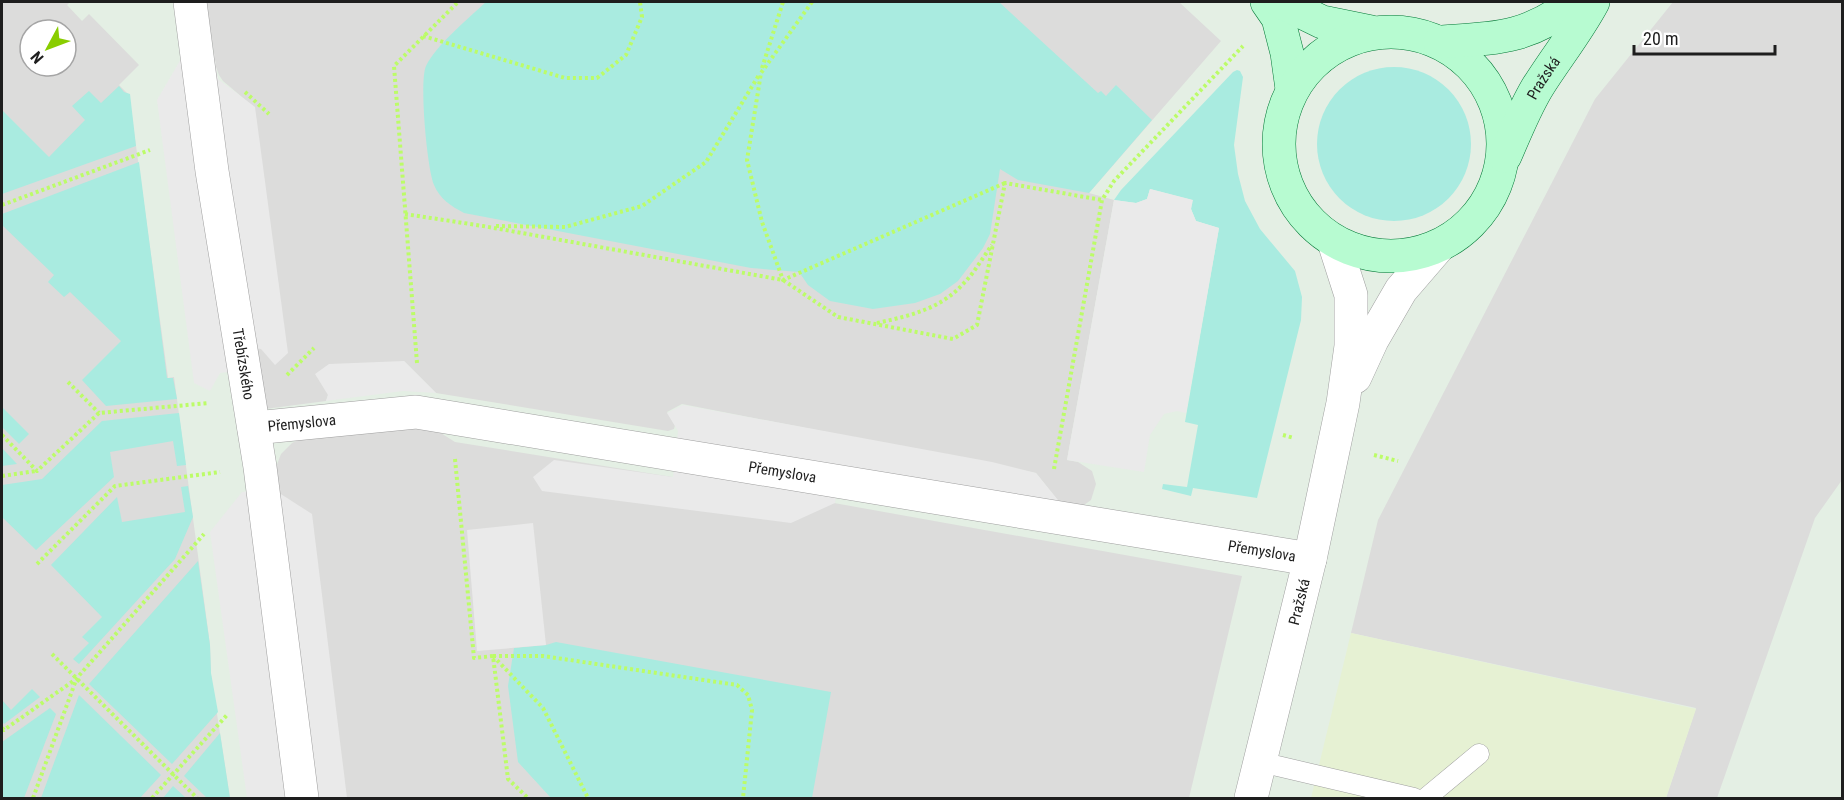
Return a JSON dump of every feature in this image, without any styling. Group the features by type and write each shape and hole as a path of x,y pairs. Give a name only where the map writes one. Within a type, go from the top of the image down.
{"main road":[{"path":"1267,2 1278,18 1287,53 1292,89"},
{"path":"1281,2 1323,22 1373,33 1407,32 1440,42 1467,62 1492,93 1502,123 1503,160"},
{"path":"1440,42 1501,38 1520,33 1551,20 1575,2"},
{"name":"Pražská","path":"1292,89 1280,122 1279,157 1288,191 1307,220 1334,242 1366,255 1401,257 1438,247 1468,226 1491,196 1523,113 1593,2"},
{"path":"1292,89 1313,62 1341,43 1373,33"}],"street":[{"name":"Třebízského","path":"190,2 212,171 254,428 302,798"},
{"name":"Pražská","path":"1251,798 1310,559 1343,403 1351,346 1351,295 1334,242"},
{"name":"Pražská","path":"1343,403 1372,340 1401,290 1438,247"},
{"name":"Přemyslova","path":"254,428 416,412 1310,559"}],"lane":[{"path":"1426,798 1479,754"},
{"path":"1260,762 1414,798"}],"path":[{"path":"417,363 394,66 458,2"},
{"path":"423,36 565,78 597,78 626,55 642,17 640,2"},
{"path":"783,2 760,73 747,160 762,222 783,280"},
{"path":"483,226 565,227 642,206 706,162 760,73 812,2"},
{"path":"1054,469 1102,200 1114,181 1244,45"},
{"path":"2,205 150,150"},
{"path":"405,214 783,280 838,317 953,339 977,325 1005,183"},
{"path":"783,280 1005,183 1102,200"},
{"path":"874,324 915,315 941,303 964,283 994,242"},
{"path":"68,382 99,413"},
{"path":"2,476 37,471 99,413 187,405"},
{"path":"2,435 37,471"},
{"path":"454,458 474,658 543,656 737,685 748,695 752,710 743,798"},
{"path":"37,564 115,486 196,474"},
{"path":"2,728 4,730 76,679 204,534"},
{"path":"52,654 197,798"},
{"path":"493,656 508,779 528,798"},
{"path":"493,656 543,708 588,798"},
{"path":"33,798 76,679"},
{"path":"152,798 227,715"}],"shaded area":[{"path":"2,2 70,2 67,5 82,21 89,14 139,65 119,85 129,95 168,378 174,377 210,645 211,675 230,798 2,798"},
{"path":"206,2 1179,2 1221,41 1089,193 1114,200 1067,460 1078,462 1092,471 1096,484 1091,500 1080,508 1059,502 1036,473 682,404 667,412 675,425 674,429 668,431 436,393 404,361 328,395 326,401 265,409 253,353 255,108 219,75"},
{"path":"486,2 999,2 1098,93 1101,91 1106,96 1116,85 1152,120 1089,193 1018,180 1000,169 990,234 983,248 958,281 940,294 915,303 873,309 830,301 808,285 799,272 751,268 464,213 446,202 439,194 431,176 425,125 424,75 426,66 437,49"},
{"path":"1673,2 1842,2 1842,480 1815,518 1717,798 1666,798 1696,708 1351,633 1378,520 1595,99"},
{"path":"185,52 214,53 218,79 255,107 288,353 275,365 261,349 256,348 255,369 220,373 210,391 194,383 157,100"},
{"path":"1394,67 1423,73 1437,80 1448,90 1458,101 1465,115 1471,144 1465,173 1458,187 1448,198 1437,208 1423,215 1394,221 1365,215 1351,208 1340,198 1330,187 1323,173 1317,144 1323,115 1330,101 1340,90 1351,80 1365,73"},
{"path":"1237,70 1243,77 1234,145 1238,174 1245,201 1260,229 1295,271 1302,297 1301,320 1257,498 1193,488 1191,496 1162,489 1163,484 1187,487 1198,425 1185,422 1219,228 1196,221 1191,209 1192,200 1150,189 1147,199 1136,203 1114,200"},
{"path":"119,86 124,92 130,94 136,146 2,194 2,110 49,157 85,120 72,106 89,91 101,103"},
{"path":"139,162 167,378 173,378 177,399 106,406 82,380 121,341 70,292 64,297 48,282 54,275 2,227 2,214"},
{"path":"1150,189 1193,200 1191,209 1196,221 1219,228 1186,413 1177,411 1164,414 1150,435 1144,472 1067,460 1114,200 1136,203 1147,199"},
{"path":"404,361 436,393 403,391 326,401 328,395 315,374 329,364"},
{"path":"683,405 992,462 1036,473 1062,505 841,470 835,503 791,523 542,491 533,477 554,460 673,477 678,431 667,413"},
{"path":"2,407 29,434 19,444 2,427"},
{"path":"179,413 186,465 177,466 173,441 110,452 114,477 36,550 2,517 2,485 42,479 102,421"},
{"path":"414,424 433,428 455,442 834,503 1242,576 1189,798 346,798 273,490 273,475 281,454 292,443 307,436"},
{"path":"2,448 17,464 2,466"},
{"path":"188,486 193,517 175,559 79,664 73,659 89,643 82,637 102,617 51,565 117,497 122,522 185,512 181,487"},
{"path":"273,489 312,514 347,798 247,798 210,532 242,492"},
{"path":"533,523 546,645 477,651 467,530"},
{"path":"198,561 210,645 211,673 218,712 172,764 89,684"},
{"path":"1351,633 1696,709 1666,798 1311,798"},
{"path":"556,642 831,692 812,798 551,798 518,762 508,686 514,648"},
{"path":"32,689 40,697 4,724 2,700 11,710"},
{"path":"79,695 161,775 140,798 41,798"},
{"path":"50,708 56,714 24,798 2,798 2,742"},
{"path":"220,733 230,798 207,798 184,776"},
{"path":"173,786 186,798 163,798"}]}
